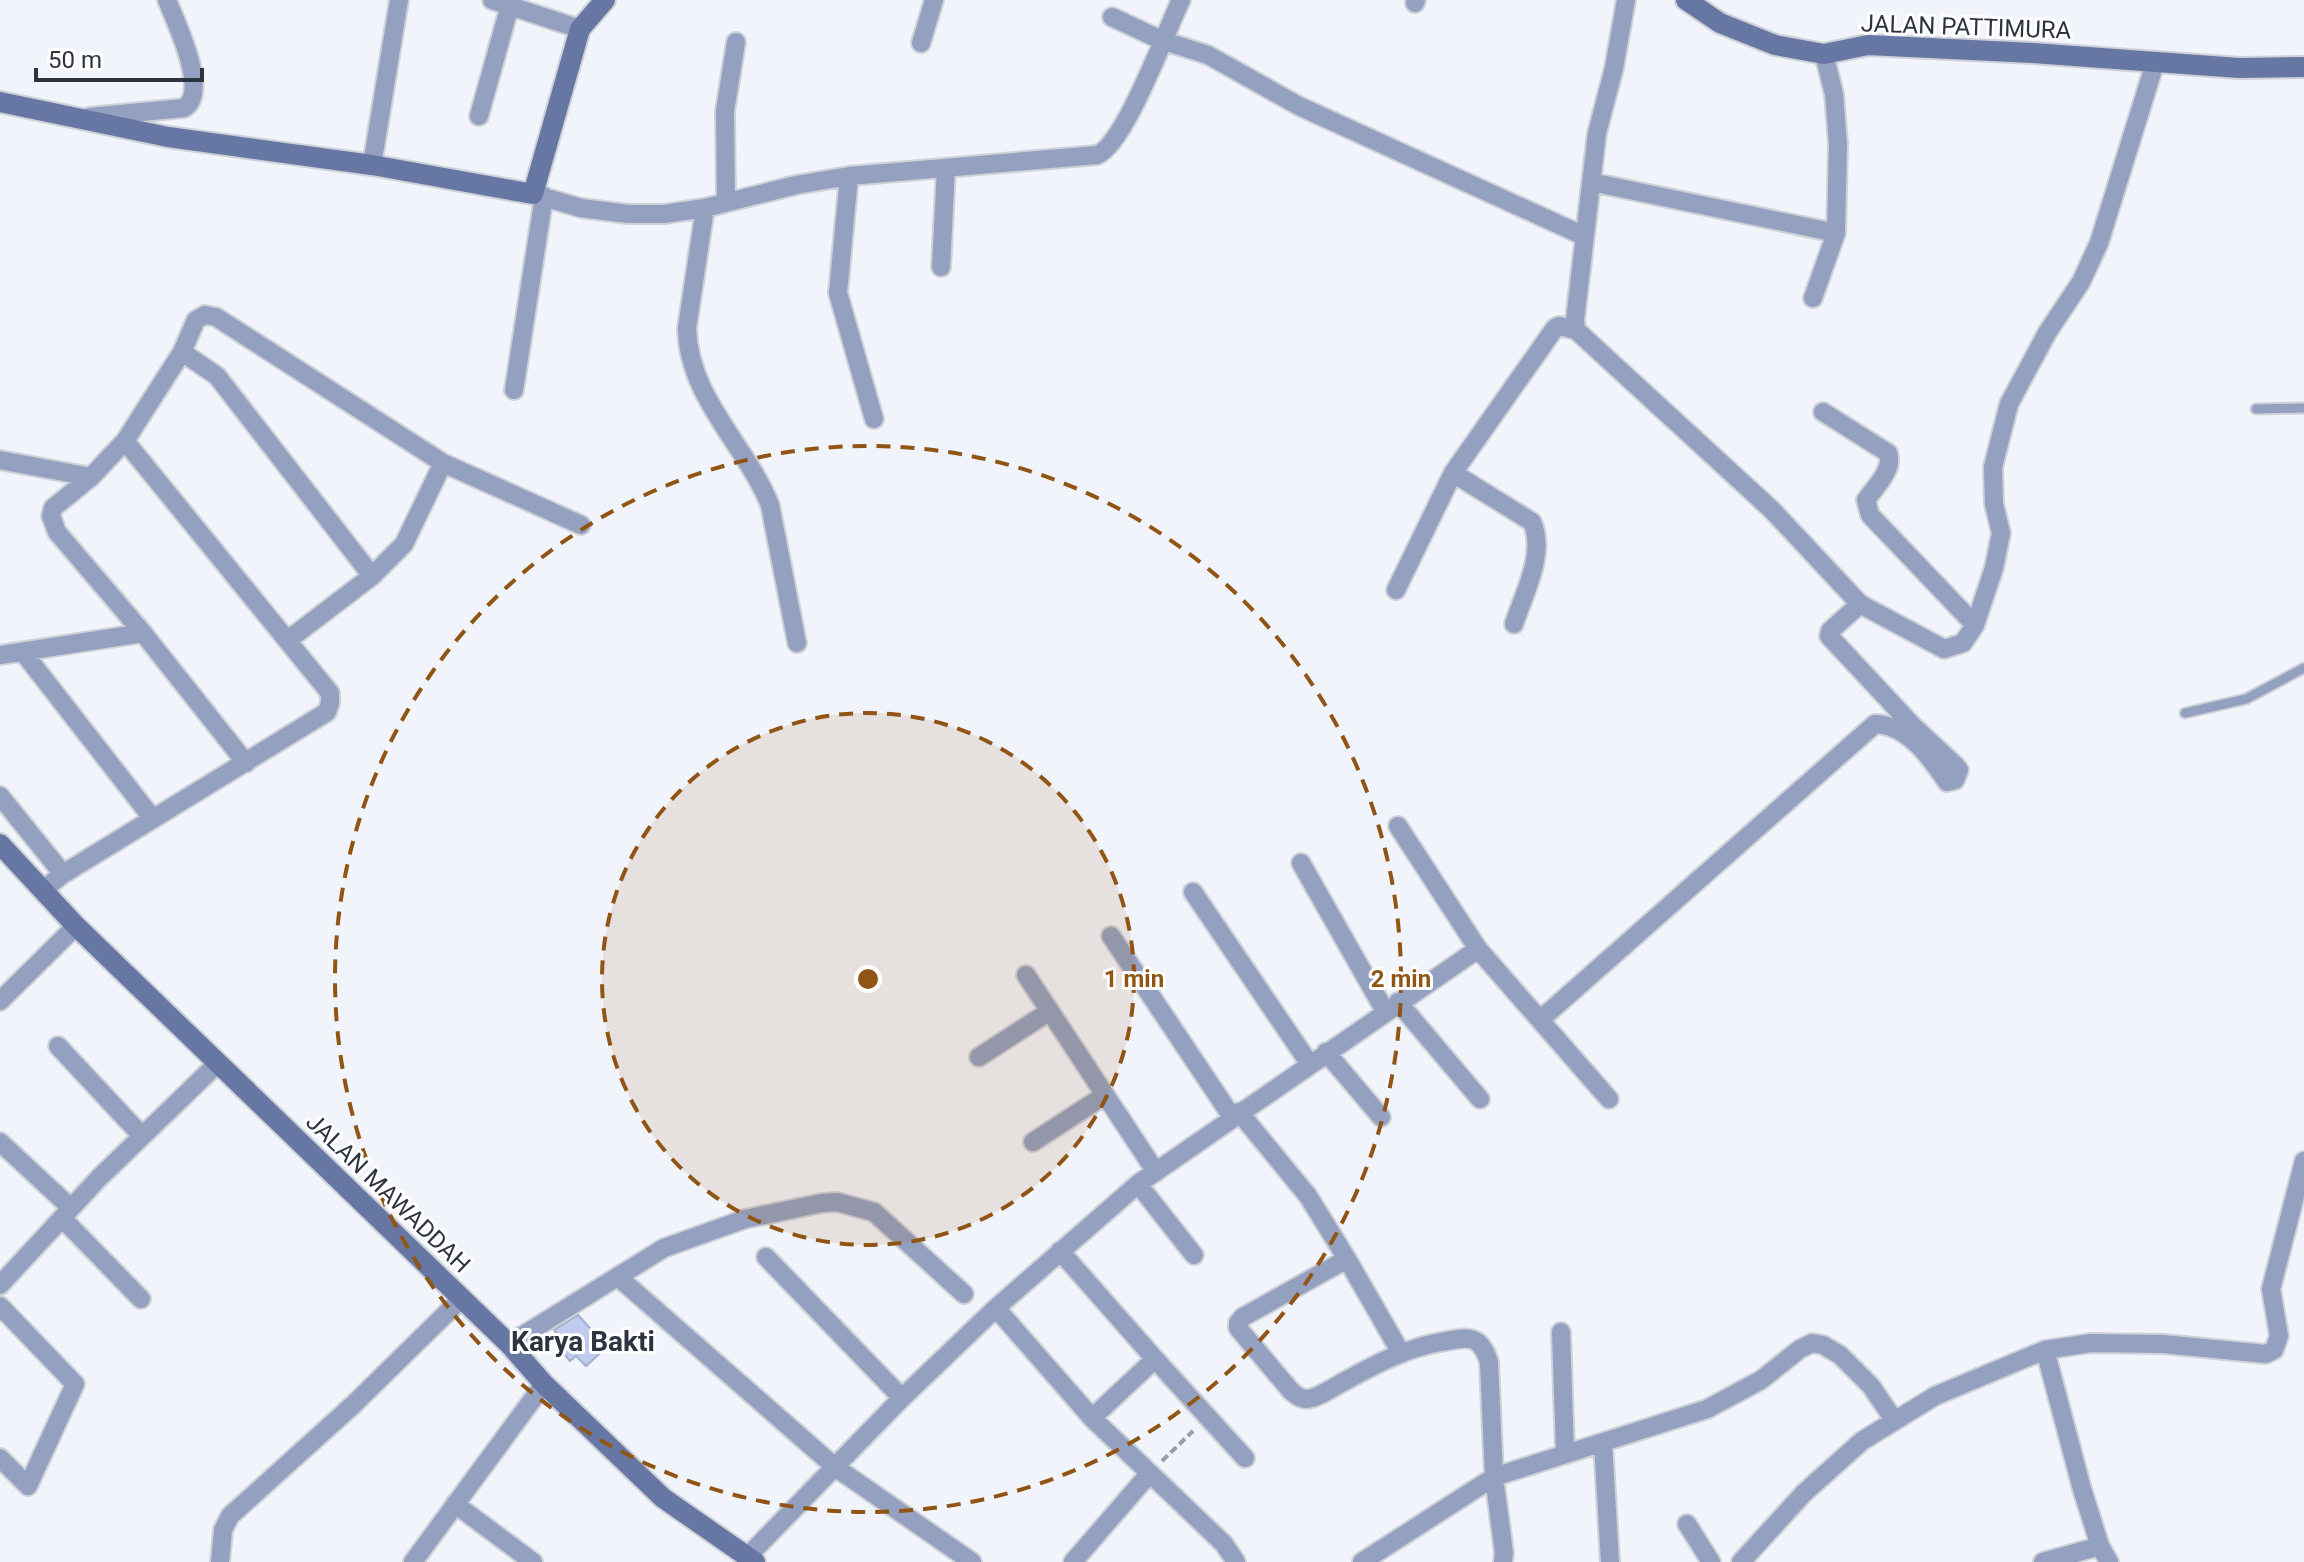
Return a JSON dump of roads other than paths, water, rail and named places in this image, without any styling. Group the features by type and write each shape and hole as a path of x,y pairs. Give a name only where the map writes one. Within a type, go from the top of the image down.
{"street":[{"path":"76,119 184,108 191,104 194,99 192,65 167,0"},
{"path":"372,165 399,0"},
{"path":"514,390 539,195 580,29 605,0"},
{"path":"921,43 934,0"},
{"path":"0,102 168,137 372,165 539,195 581,208 628,214 664,214 849,176 1104,153 1129,116 1181,0"},
{"path":"1576,330 1597,133 1614,68 1626,0"},
{"name":"JALAN PATTIMURA","path":"1694,2 1720,23 1775,45 1824,54 1868,45 2239,68 2304,67"},
{"path":"479,116 501,3 580,29"},
{"path":"1112,17 1161,40 1208,55 1299,106 1584,236"},
{"path":"726,202 725,111 736,42"},
{"path":"1813,298 1836,233 1838,144 1834,94 1824,54"},
{"path":"1396,590 1453,473 1559,326 1576,330 1772,510 1860,604 1944,649 1963,643 1975,625 1994,568 2001,533 1994,504 1993,467 2009,404 2047,333 2081,282 2099,243 2155,63"},
{"path":"941,267 946,168"},
{"path":"849,176 838,293 874,419"},
{"path":"1591,182 1836,233"},
{"path":"705,208 687,328 688,345 708,401 763,487 770,505 797,643"},
{"path":"246,763 143,633 57,532 53,523 53,508 91,477 125,441 182,352 196,320 205,315 216,317 443,463 581,525"},
{"path":"182,352 217,376 372,576"},
{"path":"1823,412 1888,453 1890,460 1887,470 1866,500 1870,515 1975,625"},
{"path":"43,890 63,874 327,712 330,703 330,693 125,441"},
{"path":"0,460 91,477"},
{"path":"288,640 372,576 404,544 443,463"},
{"path":"1453,473 1532,522 1538,535 1538,551 1514,624"},
{"path":"1540,1020 1875,724 1888,724 1915,741 1947,782 1951,783 1958,776 1956,766 1912,725 1829,636 1830,631 1860,604"},
{"path":"0,655 143,633"},
{"path":"23,652 153,819"},
{"path":"0,796 63,874"},
{"path":"1398,826 1478,949 1609,1099"},
{"name":"JALAN MAWADDAH","path":"0,844 76,926 509,1344 544,1384 663,1498 751,1560"},
{"path":"1301,863 1392,1007 1480,1099"},
{"path":"1193,892 1309,1063"},
{"path":"0,1001 76,926"},
{"path":"1111,936 1236,1114 1308,1196 1401,1353"},
{"path":"751,1560 902,1398 996,1308 1138,1184 1478,949"},
{"path":"1026,975 1156,1172"},
{"path":"979,1057 1050,1011"},
{"path":"58,1046 142,1136"},
{"path":"1326,1052 1381,1117"},
{"path":"0,1285 142,1136 218,1063"},
{"path":"1033,1142 1105,1095"},
{"path":"0,1142 67,1213 141,1299"},
{"path":"1741,1562 1804,1493 1862,1441 1935,1396 2045,1350 2091,1343 2163,1344 2266,1354 2274,1350 2279,1336 2271,1289 2304,1161"},
{"path":"1138,1184 1194,1255"},
{"path":"509,1344 664,1248 745,1219 837,1202 874,1212 964,1294"},
{"path":"1060,1251 1245,1458"},
{"path":"766,1257 902,1398"},
{"path":"1347,1259 1243,1317 1238,1328 1299,1398 1310,1400 1420,1345 1465,1337 1474,1339 1484,1348 1489,1362 1494,1477 1503,1562"},
{"path":"618,1277 835,1467 972,1562"},
{"path":"220,1562 223,1530 230,1516 354,1404 461,1299"},
{"path":"0,1306 75,1384 28,1486 0,1458"},
{"path":"996,1308 1092,1418 1224,1544 1236,1562"},
{"path":"1561,1332 1565,1453"},
{"path":"1362,1562 1494,1477 1707,1409 1761,1380 1812,1343 1823,1345 1840,1355 1871,1386 1894,1420"},
{"path":"2043,1562 2104,1554 2082,1489 2045,1350"},
{"path":"1092,1418 1155,1359"},
{"path":"413,1562 544,1384"},
{"path":"1603,1443 1610,1562"},
{"path":"1073,1562 1149,1474"},
{"path":"455,1504 533,1562"},
{"path":"1687,1524 1711,1562"}],"lane":[{"path":"2256,409 2304,408"},
{"path":"2185,713 2246,699 2304,668"}],"district":[{"name":"Karya Bakti","path":"583,1341"}]}
